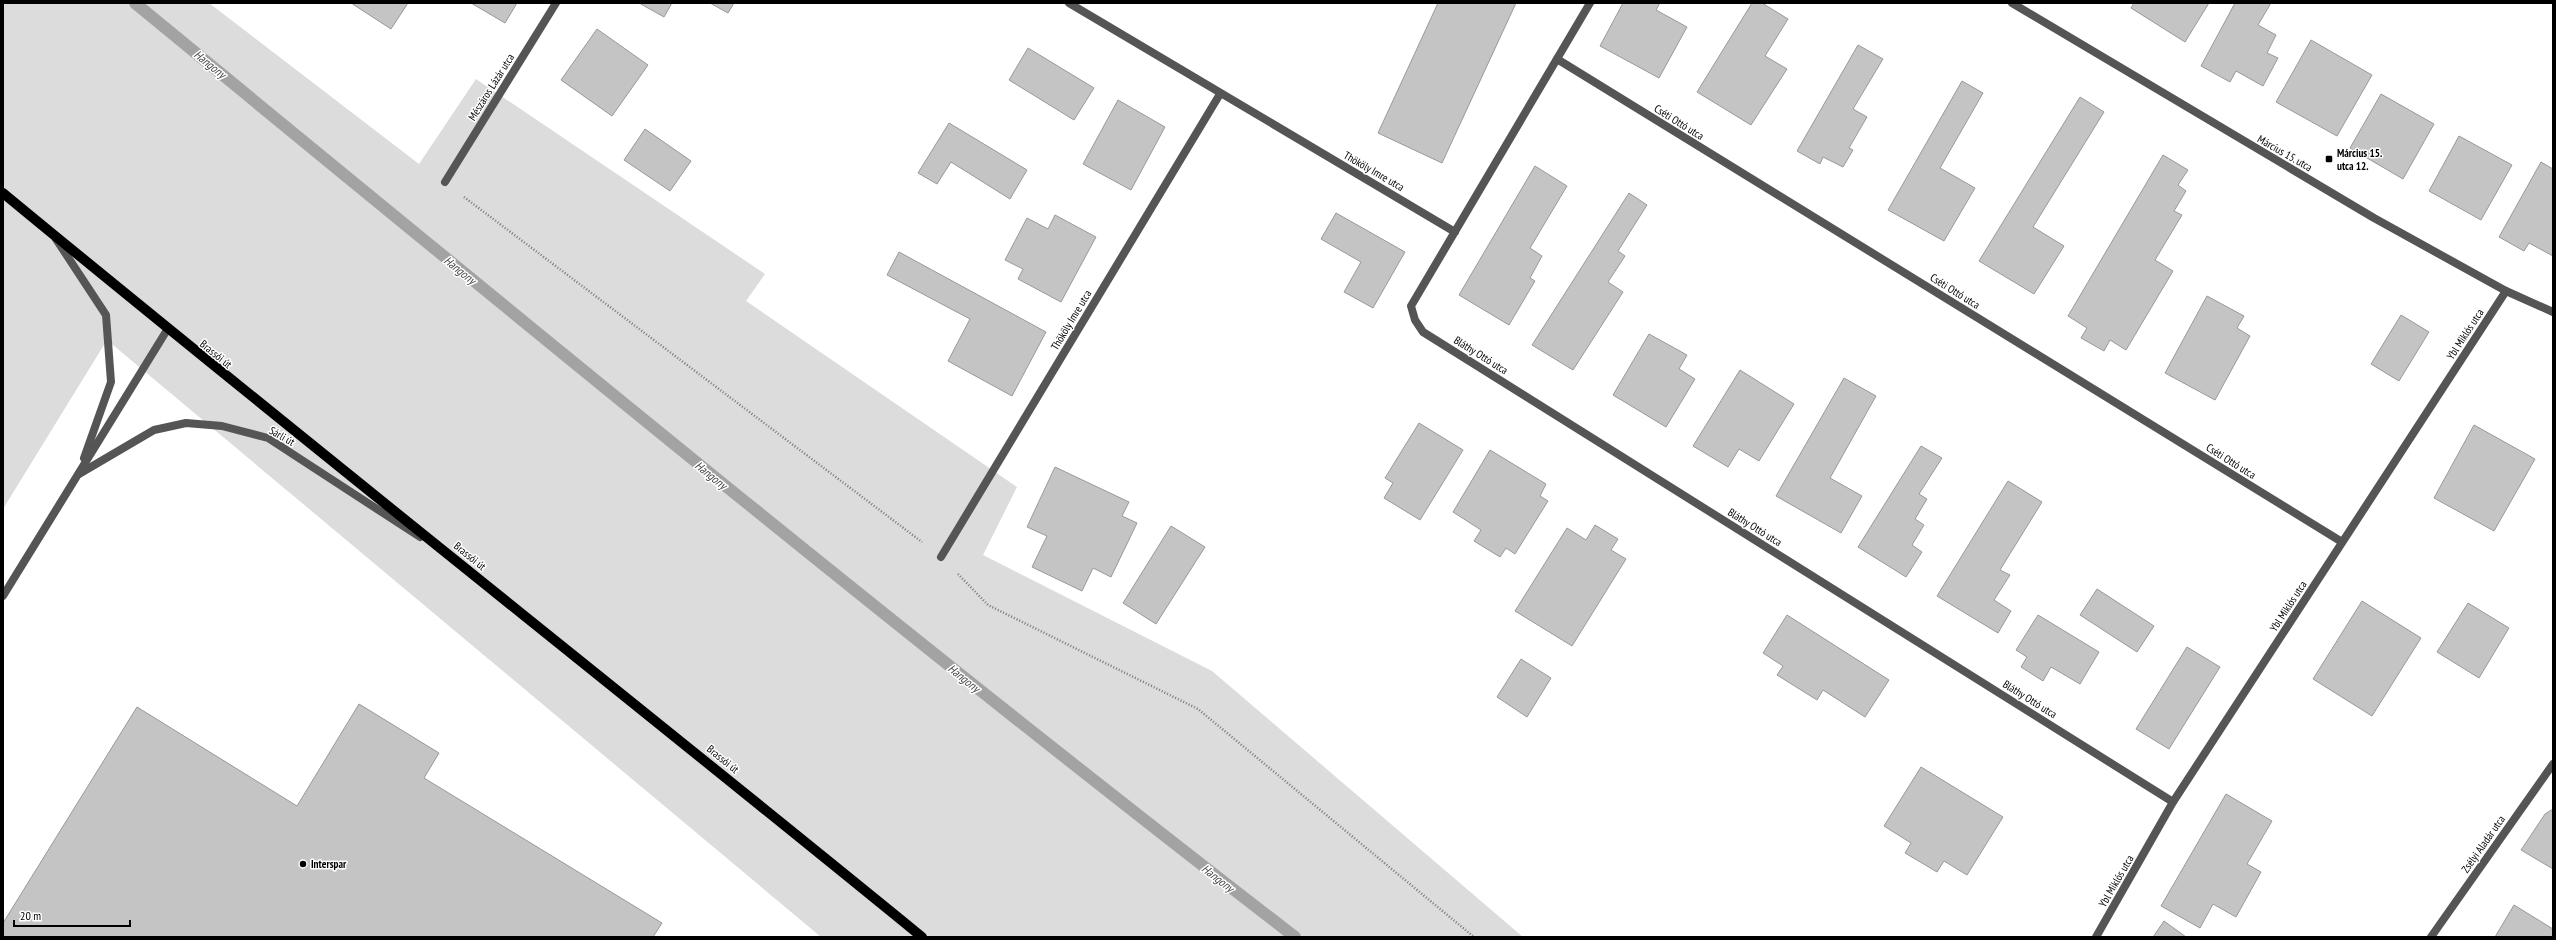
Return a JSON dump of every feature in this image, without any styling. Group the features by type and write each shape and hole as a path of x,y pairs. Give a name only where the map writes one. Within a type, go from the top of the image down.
{"main road":[{"name":"Brassói út","path":"3,193 167,330 457,561 922,937"}],"street":[{"name":"Mészáros Lázár utca","path":"445,182 556,3"},
{"name":"Thököly Imre utca","path":"1069,3 1220,94 1455,232"},
{"path":"1455,232 1590,3"},
{"name":"Március 15. utca","path":"2012,3 2374,218 2506,291 2553,312"},
{"name":"Cséti Ottó utca","path":"1556,60 2342,542"},
{"name":"Thököly Imre utca","path":"941,557 1220,94"},
{"name":"Bláthy Ottó utca","path":"1455,232 1411,306 1416,320 1423,332 2173,802"},
{"name":"Sárli út","path":"53,234 106,315 112,382 79,474"},
{"name":"Ybl Miklós utca","path":"2096,937 2173,802 2506,291"},
{"name":"Sárli út","path":"3,596 167,330"},
{"name":"Sárli út","path":"79,474 154,430 186,423 222,426 268,438 457,561"},
{"name":"Zsélyi Aladár utca","path":"2431,937 2553,764"}],"shaded area":[{"path":"3,3 209,3 419,164 476,79 765,274 746,301 1017,487 983,555 1212,671 1523,937 821,937 107,340 3,509"}],"building":[{"path":"351,3 408,3 391,29"},
{"path":"471,3 517,3 505,23"},
{"path":"639,3 672,3 664,17"},
{"path":"710,3 734,3 728,13"},
{"path":"1438,3 1516,3 1442,163 1378,133"},
{"path":"1623,3 1660,3 1656,10 1687,27 1659,78 1600,46"},
{"path":"1752,3 1762,3 1788,19 1765,56 1787,69 1751,125 1697,92"},
{"path":"2134,3 2209,3 2185,42 2131,8"},
{"path":"2235,3 2271,3 2258,25 2276,35 2267,53 2278,58 2263,86 2236,71 2230,82 2201,66"},
{"path":"597,29 648,65 612,116 561,80"},
{"path":"2311,40 2372,75 2337,136 2276,102"},
{"path":"1858,45 1883,59 1853,109 1867,117 1849,148 1853,150 1843,167 1823,157 1820,164 1797,151"},
{"path":"1028,48 1094,88 1074,120 1009,80"},
{"path":"1962,81 1983,93 1940,168 1975,188 1944,241 1888,210"},
{"path":"2381,94 2434,124 2403,179 2350,148"},
{"path":"2080,97 2104,112 2033,227 2064,246 2034,294 1979,261"},
{"path":"1118,100 1165,127 1131,190 1083,164"},
{"path":"949,123 1027,170 1010,199 951,162 937,184 918,173"},
{"path":"645,129 691,161 670,191 624,160"},
{"path":"2459,136 2512,165 2481,220 2429,191"},
{"path":"2163,155 2188,170 2178,185 2186,191 2174,211 2182,215 2155,260 2173,271 2126,350 2110,340 2104,351 2081,338 2087,328 2068,316"},
{"path":"2541,162 2553,169 2553,256 2529,243 2524,251 2499,237"},
{"path":"1535,166 1567,186 1530,248 1542,256 1530,278 1535,281 1509,325 1459,295"},
{"path":"1629,193 1647,205 1618,251 1625,256 1608,282 1623,292 1573,370 1532,345"},
{"path":"1336,213 1405,252 1373,308 1344,292 1361,262 1321,239"},
{"path":"1055,215 1096,237 1061,302 1018,279 1023,269 1005,260 1027,218 1048,229"},
{"path":"899,252 1046,332 1012,396 948,361 970,319 887,275"},
{"path":"2207,296 2244,316 2237,328 2250,336 2215,400 2165,373"},
{"path":"2401,315 2429,332 2399,381 2371,364"},
{"path":"1649,334 1687,355 1679,369 1695,379 1666,427 1613,395"},
{"path":"1740,370 1794,404 1759,461 1739,449 1728,467 1693,446"},
{"path":"1844,378 1876,396 1830,478 1862,496 1841,533 1776,496"},
{"path":"1419,423 1463,450 1420,520 1384,498 1393,483 1385,478"},
{"path":"2474,425 2535,459 2494,531 2434,498"},
{"path":"1921,446 1942,458 1919,494 1927,499 1915,519 1924,525 1912,545 1922,552 1906,577 1858,547"},
{"path":"1490,450 1546,484 1540,496 1548,501 1515,554 1506,548 1500,557 1474,541 1481,530 1453,512"},
{"path":"1055,467 1129,502 1122,516 1137,523 1111,577 1093,568 1082,591 1032,567 1047,536 1027,527"},
{"path":"2008,481 2042,502 2000,570 2010,575 1994,600 2011,611 1998,633 1937,596"},
{"path":"1595,525 1618,539 1611,550 1626,559 1572,646 1515,611 1567,528 1586,540"},
{"path":"1171,526 1205,547 1156,624 1123,603"},
{"path":"2097,589 2154,626 2137,652 2080,615"},
{"path":"2362,601 2421,638 2372,716 2313,679"},
{"path":"2468,603 2509,628 2479,678 2437,652"},
{"path":"1787,615 1889,680 1865,717 1823,690 1817,700 1777,675 1783,666 1763,653"},
{"path":"2038,615 2099,652 2080,684 2051,667 2043,681 2021,667 2027,657 2016,650"},
{"path":"2187,647 2220,667 2169,749 2136,729"},
{"path":"1521,659 1551,678 1527,717 1497,697"},
{"name":"Interspar","path":"359,704 439,753 424,778 662,923 653,937 3,937 3,923 137,707 297,806"},
{"path":"1921,767 2003,817 1967,875 1944,861 1937,872 1905,853 1911,843 1884,826"},
{"path":"2226,794 2272,821 2247,864 2261,872 2236,917 2213,904 2200,928 2161,906"},
{"path":"2553,809 2553,869 2521,850 2545,814"},
{"path":"2514,905 2553,929 2553,937 2495,937"},
{"path":"2164,921 2186,937 2153,937"}],"waterway":[{"name":"Hangony","path":"135,3 567,357 1002,708 1295,937"}],"place":[{"name":"Március 15. utca 12.","path":"2329,159"},
{"name":"Interspar","path":"303,864"}]}
